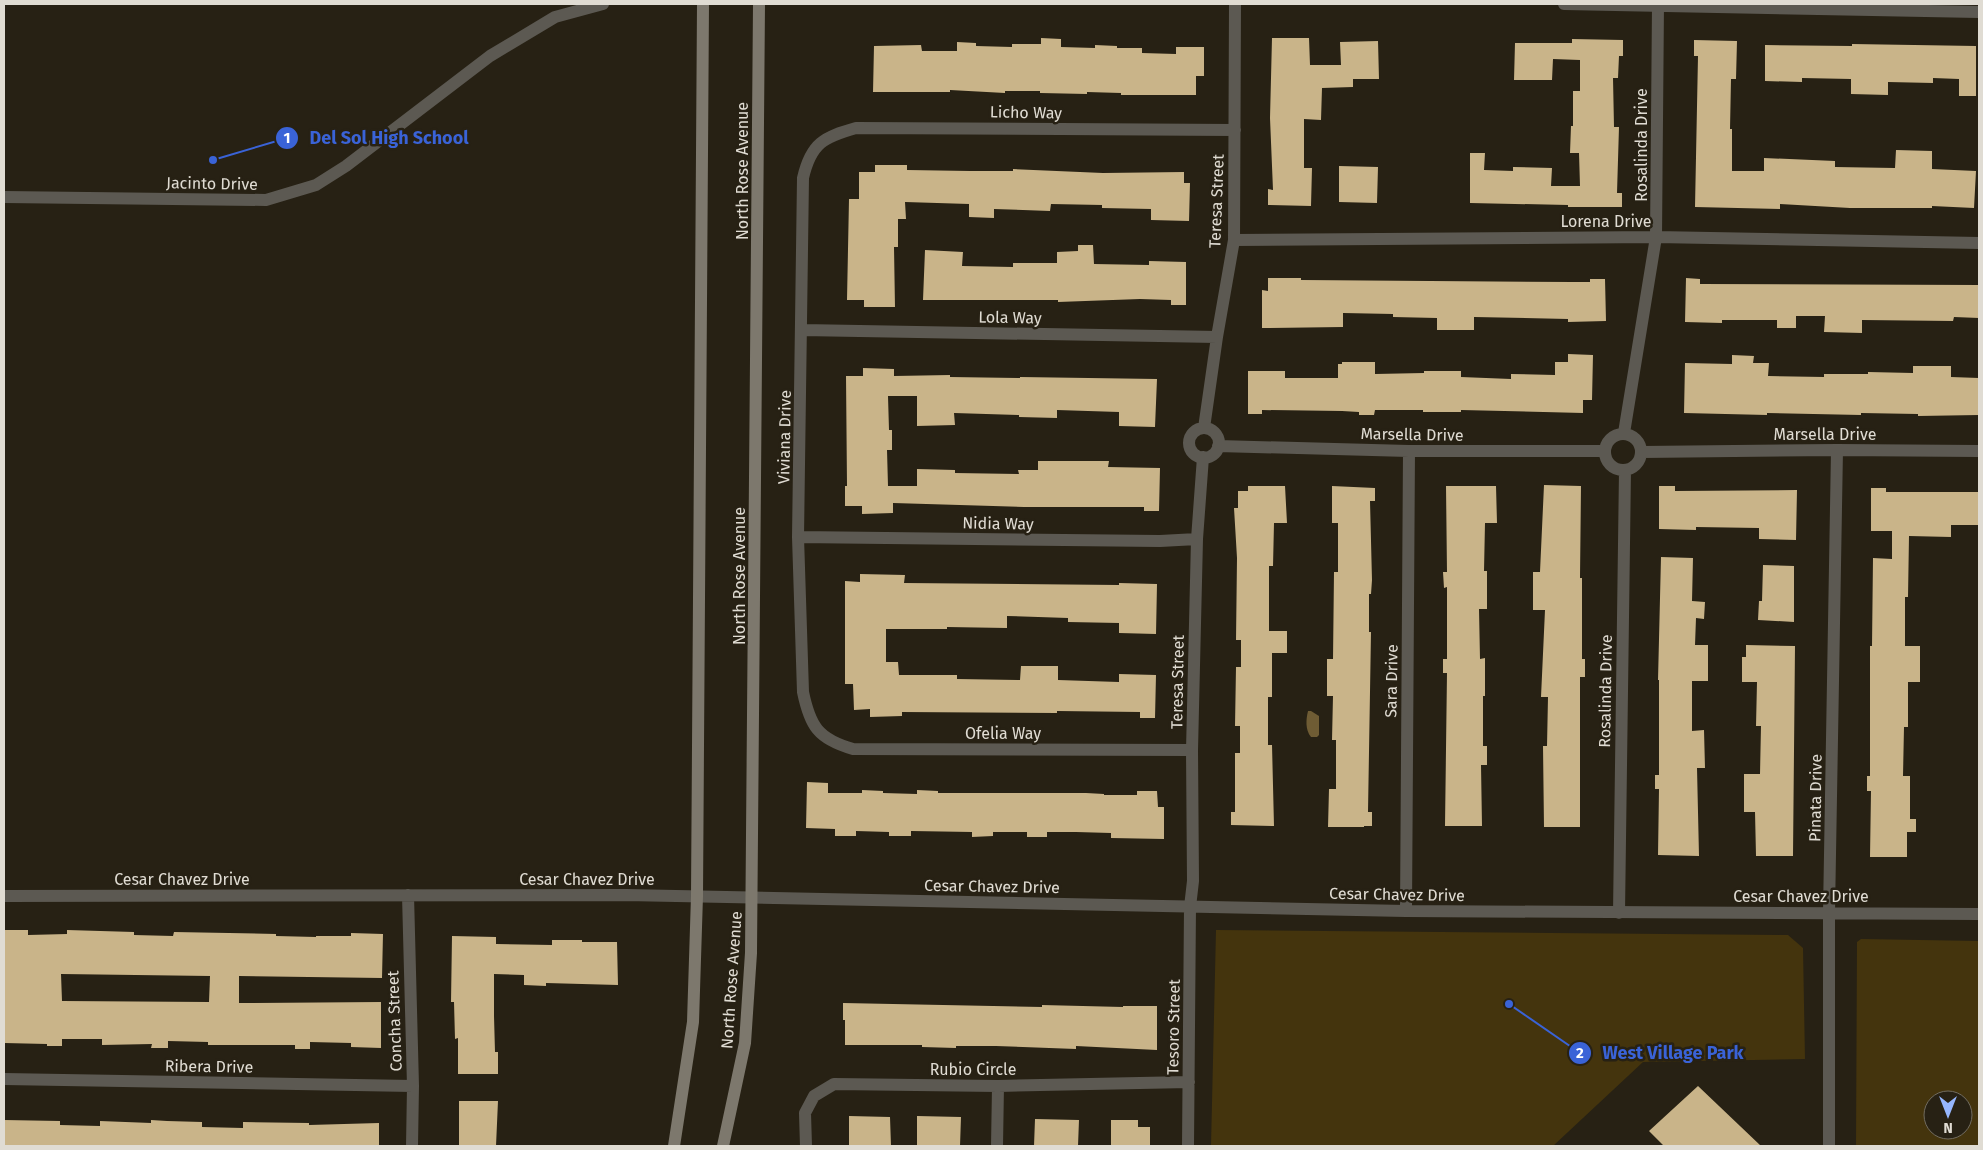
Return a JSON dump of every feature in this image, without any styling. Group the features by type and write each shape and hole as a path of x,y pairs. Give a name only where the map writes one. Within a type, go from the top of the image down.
{"main road":[{"path":"674,1146 694,1022 697,896 703,4"},
{"name":"North Rose Avenue","path":"723,1146 745,1043 750,993 753,897 759,4"}],"street":[{"name":"Jacinto Drive","path":"4,197 266,200 316,185 346,166 490,56 555,17 603,4"},
{"name":"Teresa Street","path":"1204,428 1217,337 1234,240 1235,4"},
{"path":"1564,4 1869,6 1979,12"},
{"name":"Rosalinda Drive","path":"1624,433 1656,237 1658,4"},
{"name":"Licho Way","path":"819,142 834,134 856,128 1235,130"},
{"name":"Viviana Drive","path":"819,142 807,162 803,178 798,537 803,692 808,715 819,732"},
{"name":"Lorena Drive","path":"1234,240 1656,237 1979,243"},
{"name":"Lola Way","path":"802,330 1217,337"},
{"path":"1204,428 1212,430 1217,436 1218,446 1212,455 1203,458 1193,454 1189,442 1193,432 1204,428"},
{"path":"1624,433 1633,436 1640,443 1642,452 1640,461 1634,467 1618,470 1611,466 1606,459 1606,444 1611,438 1624,433"},
{"name":"Marsella Drive","path":"1218,446 1409,451 1605,451"},
{"name":"Pinata Drive","path":"1829,1146 1829,912 1837,450"},
{"name":"Sara Drive","path":"1406,911 1409,451"},
{"name":"Marsella Drive","path":"1642,452 1979,451"},
{"name":"Teresa Street","path":"1190,907 1193,881 1192,750 1197,540 1203,458"},
{"name":"Rosalinda Drive","path":"1619,913 1625,470"},
{"name":"Nidia Way","path":"798,537 1197,540"},
{"name":"Ofelia Way","path":"819,732 838,745 853,749 1192,750"},
{"name":"Concha Street","path":"408,895 413,1086 412,1146"},
{"name":"Cesar Chavez Drive","path":"4,896 697,896 1406,911 1979,914"},
{"name":"Tesoro Street","path":"1188,1146 1190,907"},
{"name":"Ribera Drive","path":"4,1079 413,1086"},
{"name":"Rubio Circle","path":"806,1146 805,1113 814,1096 834,1084 998,1086 1189,1082"},
{"path":"997,1146 998,1086"}],"shaded area":[{"path":"1308,711 1319,716 1319,735 1317,737 1311,737 1308,731 1306,721"},
{"path":"1216,930 1788,935 1803,948 1805,1059 1643,1062 1553,1146 1211,1146"},
{"path":"1861,939 1979,941 1979,1146 1856,1146 1857,942"}],"building":[{"path":"1041,38 1061,39 1061,47 1095,48 1095,45 1117,46 1117,48 1142,48 1142,53 1176,54 1176,47 1204,47 1204,76 1196,76 1196,95 1121,95 1121,93 1087,92 1087,94 1040,93 1040,91 1005,91 1005,93 950,90 950,92 873,92 874,46 921,45 922,51 957,51 957,42 976,43 976,46 1012,47 1012,44 1041,44"},
{"path":"1272,38 1309,38 1310,65 1341,65 1340,42 1378,41 1379,79 1353,79 1353,87 1322,88 1321,120 1304,119 1304,168 1312,168 1311,206 1268,205 1268,189 1273,190 1270,118"},
{"path":"1572,39 1623,40 1623,56 1619,56 1618,78 1613,78 1614,127 1619,127 1617,193 1622,193 1622,207 1470,203 1470,153 1485,153 1484,170 1513,171 1513,167 1552,168 1551,186 1580,186 1579,153 1570,153 1571,126 1573,126 1573,91 1580,91 1580,60 1553,59 1552,80 1514,80 1515,43 1572,43"},
{"path":"1694,40 1737,41 1736,79 1731,79 1730,129 1732,129 1732,171 1764,171 1764,158 1835,161 1835,167 1895,168 1896,150 1932,151 1932,169 1976,171 1974,208 1932,206 1932,208 1850,208 1780,204 1780,209 1695,207 1698,56 1694,56"},
{"path":"1852,44 1976,46 1976,96 1959,96 1959,79 1933,78 1933,83 1888,82 1888,95 1851,94 1851,79 1802,78 1802,82 1765,81 1765,45 1852,46"},
{"path":"875,165 907,165 907,170 1013,171 1013,169 1103,173 1184,172 1184,183 1190,183 1189,221 1151,220 1151,209 1102,208 1102,205 1051,204 1050,211 994,209 994,218 969,217 969,204 905,202 906,219 898,219 898,247 894,247 895,307 864,307 864,300 847,300 849,199 859,199 859,172 875,172"},
{"path":"1339,166 1378,167 1377,203 1339,202"},
{"path":"1078,245 1093,245 1094,264 1149,265 1149,261 1186,262 1186,305 1171,305 1171,300 1140,299 1058,302 1058,300 923,300 925,250 963,252 962,266 1013,267 1013,263 1057,263 1057,252 1078,251"},
{"path":"1268,278 1301,278 1301,280 1572,282 1590,282 1590,279 1605,279 1606,321 1568,322 1568,319 1474,317 1474,330 1437,330 1437,318 1393,317 1393,314 1343,313 1343,327 1262,328 1262,290 1268,291"},
{"path":"1686,278 1700,279 1700,284 1979,285 1979,318 1954,317 1953,321 1862,320 1862,333 1824,332 1825,316 1796,316 1796,328 1777,328 1777,320 1722,320 1722,323 1685,322"},
{"path":"1568,354 1593,355 1592,400 1583,400 1583,413 1375,410 1374,415 1359,415 1359,412 1342,411 1262,410 1262,414 1248,414 1248,371 1285,371 1285,378 1338,378 1338,364 1342,364 1342,362 1375,362 1375,374 1461,371 1461,377 1511,379 1511,374 1555,375 1555,362 1568,362"},
{"path":"1732,355 1754,356 1753,363 1769,363 1768,376 1824,377 1824,374 1868,374 1868,372 1913,373 1913,366 1951,366 1951,377 1979,378 1979,415 1684,413 1685,363 1732,364"},
{"path":"863,368 894,369 894,376 950,375 950,377 1157,379 1155,427 1119,426 1119,412 1057,410 1057,418 954,413 955,425 917,426 917,396 888,396 889,430 892,430 892,450 887,450 888,486 917,486 917,469 955,470 955,473 1019,474 1018,470 1038,470 1038,461 1109,461 1108,467 1160,468 1159,511 1144,511 1144,507 1024,507 893,503 893,513 862,514 862,506 845,506 845,486 847,486 846,376 863,376"},
{"path":"1544,485 1581,486 1580,578 1582,578 1582,659 1585,659 1585,677 1580,677 1580,827 1544,827 1543,746 1547,746 1548,697 1541,697 1545,610 1533,610 1533,572 1540,572"},
{"path":"1248,486 1285,486 1287,523 1274,523 1273,566 1269,566 1269,631 1287,631 1287,653 1272,653 1272,697 1268,697 1268,745 1272,745 1274,826 1231,825 1231,812 1235,812 1235,753 1240,753 1240,726 1235,726 1236,667 1241,667 1241,640 1236,640 1237,558 1234,508 1238,508 1238,491 1248,491"},
{"path":"1332,486 1375,488 1375,501 1370,501 1372,580 1371,594 1369,594 1369,632 1371,632 1368,812 1372,812 1372,826 1364,827 1328,827 1329,789 1336,789 1336,740 1332,740 1333,696 1327,696 1327,659 1333,659 1334,572 1338,572 1338,523 1332,523"},
{"path":"1446,486 1496,486 1497,523 1485,523 1484,571 1487,571 1487,609 1479,609 1480,659 1485,658 1483,746 1487,746 1487,765 1481,765 1482,826 1445,826 1447,673 1443,673 1443,659 1447,659 1447,587 1444,588 1443,572 1447,572"},
{"path":"1659,486 1675,486 1675,491 1797,490 1796,540 1759,539 1759,528 1696,527 1696,530 1659,529"},
{"path":"1871,488 1886,488 1886,492 1979,492 1979,525 1951,525 1951,537 1909,536 1908,597 1905,597 1905,646 1920,646 1920,682 1908,682 1908,727 1904,727 1903,776 1910,776 1910,819 1916,819 1916,832 1907,832 1907,857 1870,857 1871,791 1867,791 1867,776 1870,776 1870,646 1872,646 1873,558 1892,559 1892,531 1871,531"},
{"path":"1661,557 1693,558 1692,601 1705,602 1704,619 1696,618 1695,645 1708,645 1708,681 1692,681 1692,731 1704,730 1705,768 1697,768 1699,856 1658,855 1659,789 1655,789 1655,775 1659,775 1658,680"},
{"path":"1763,565 1794,566 1794,622 1758,620 1759,601 1762,601"},
{"path":"860,574 905,575 904,583 1157,584 1156,634 1119,633 1119,623 1068,622 1068,618 1007,616 1007,628 886,629 886,662 898,662 899,675 957,675 957,679 1020,680 1021,666 1058,666 1058,680 1119,682 1119,674 1156,675 1155,718 1140,718 1140,712 1057,711 1057,713 902,712 902,716 870,717 870,709 854,710 853,684 845,684 845,581 860,582"},
{"path":"1746,645 1795,646 1793,856 1756,856 1755,812 1744,812 1744,774 1760,774 1761,726 1756,726 1757,682 1742,682 1742,657 1746,657"},
{"path":"807,782 828,783 828,793 862,793 862,790 917,794 917,790 938,791 938,793 1137,795 1137,791 1157,791 1158,807 1164,807 1164,839 1111,838 1111,833 1076,832 1047,832 1047,837 1027,837 1027,832 993,832 993,836 972,837 972,832 911,831 911,836 889,836 889,832 856,831 856,836 835,836 835,829 806,828"},
{"path":"4,930 28,930 28,935 67,934 67,930 134,932 134,935 173,936 174,932 276,934 276,936 316,937 351,936 351,933 383,934 382,978 239,976 239,1003 381,1002 381,1048 351,1047 351,1043 310,1042 310,1049 295,1049 295,1045 208,1045 208,1042 168,1041 168,1048 151,1048 152,1044 102,1045 102,1039 62,1039 62,1046 4,1043","holes":["61,974 210,976 209,1002 62,1001"]},
{"path":"452,936 496,937 496,944 552,945 552,940 617,942 618,985 546,983 546,986 524,985 524,975 494,974 495,1052 498,1052 498,1074 458,1074 458,1038 455,1039 454,1002 451,1002"},
{"path":"843,1003 1042,1007 1042,1005 1157,1006 1157,1050 1076,1046 1076,1049 996,1046 956,1046 956,1048 922,1047 922,1045 845,1045"},
{"path":"1698,1086 1761,1146 1664,1146 1649,1131"},
{"path":"459,1101 498,1101 496,1146 459,1146"},
{"path":"849,1116 890,1117 891,1146 849,1146"},
{"path":"917,1116 961,1117 960,1146 917,1146"},
{"path":"1035,1119 1079,1120 1078,1146 1034,1146"},
{"path":"4,1120 60,1121 60,1125 100,1126 100,1121 151,1123 151,1120 202,1122 202,1127 243,1128 243,1122 309,1123 309,1125 379,1123 379,1146 4,1146"},
{"path":"1111,1120 1138,1120 1138,1127 1150,1127 1150,1146 1111,1146"}],"place":[{"name":"Del Sol High School","path":"213,160"},
{"name":"West Village Park","path":"1509,1004"}]}
